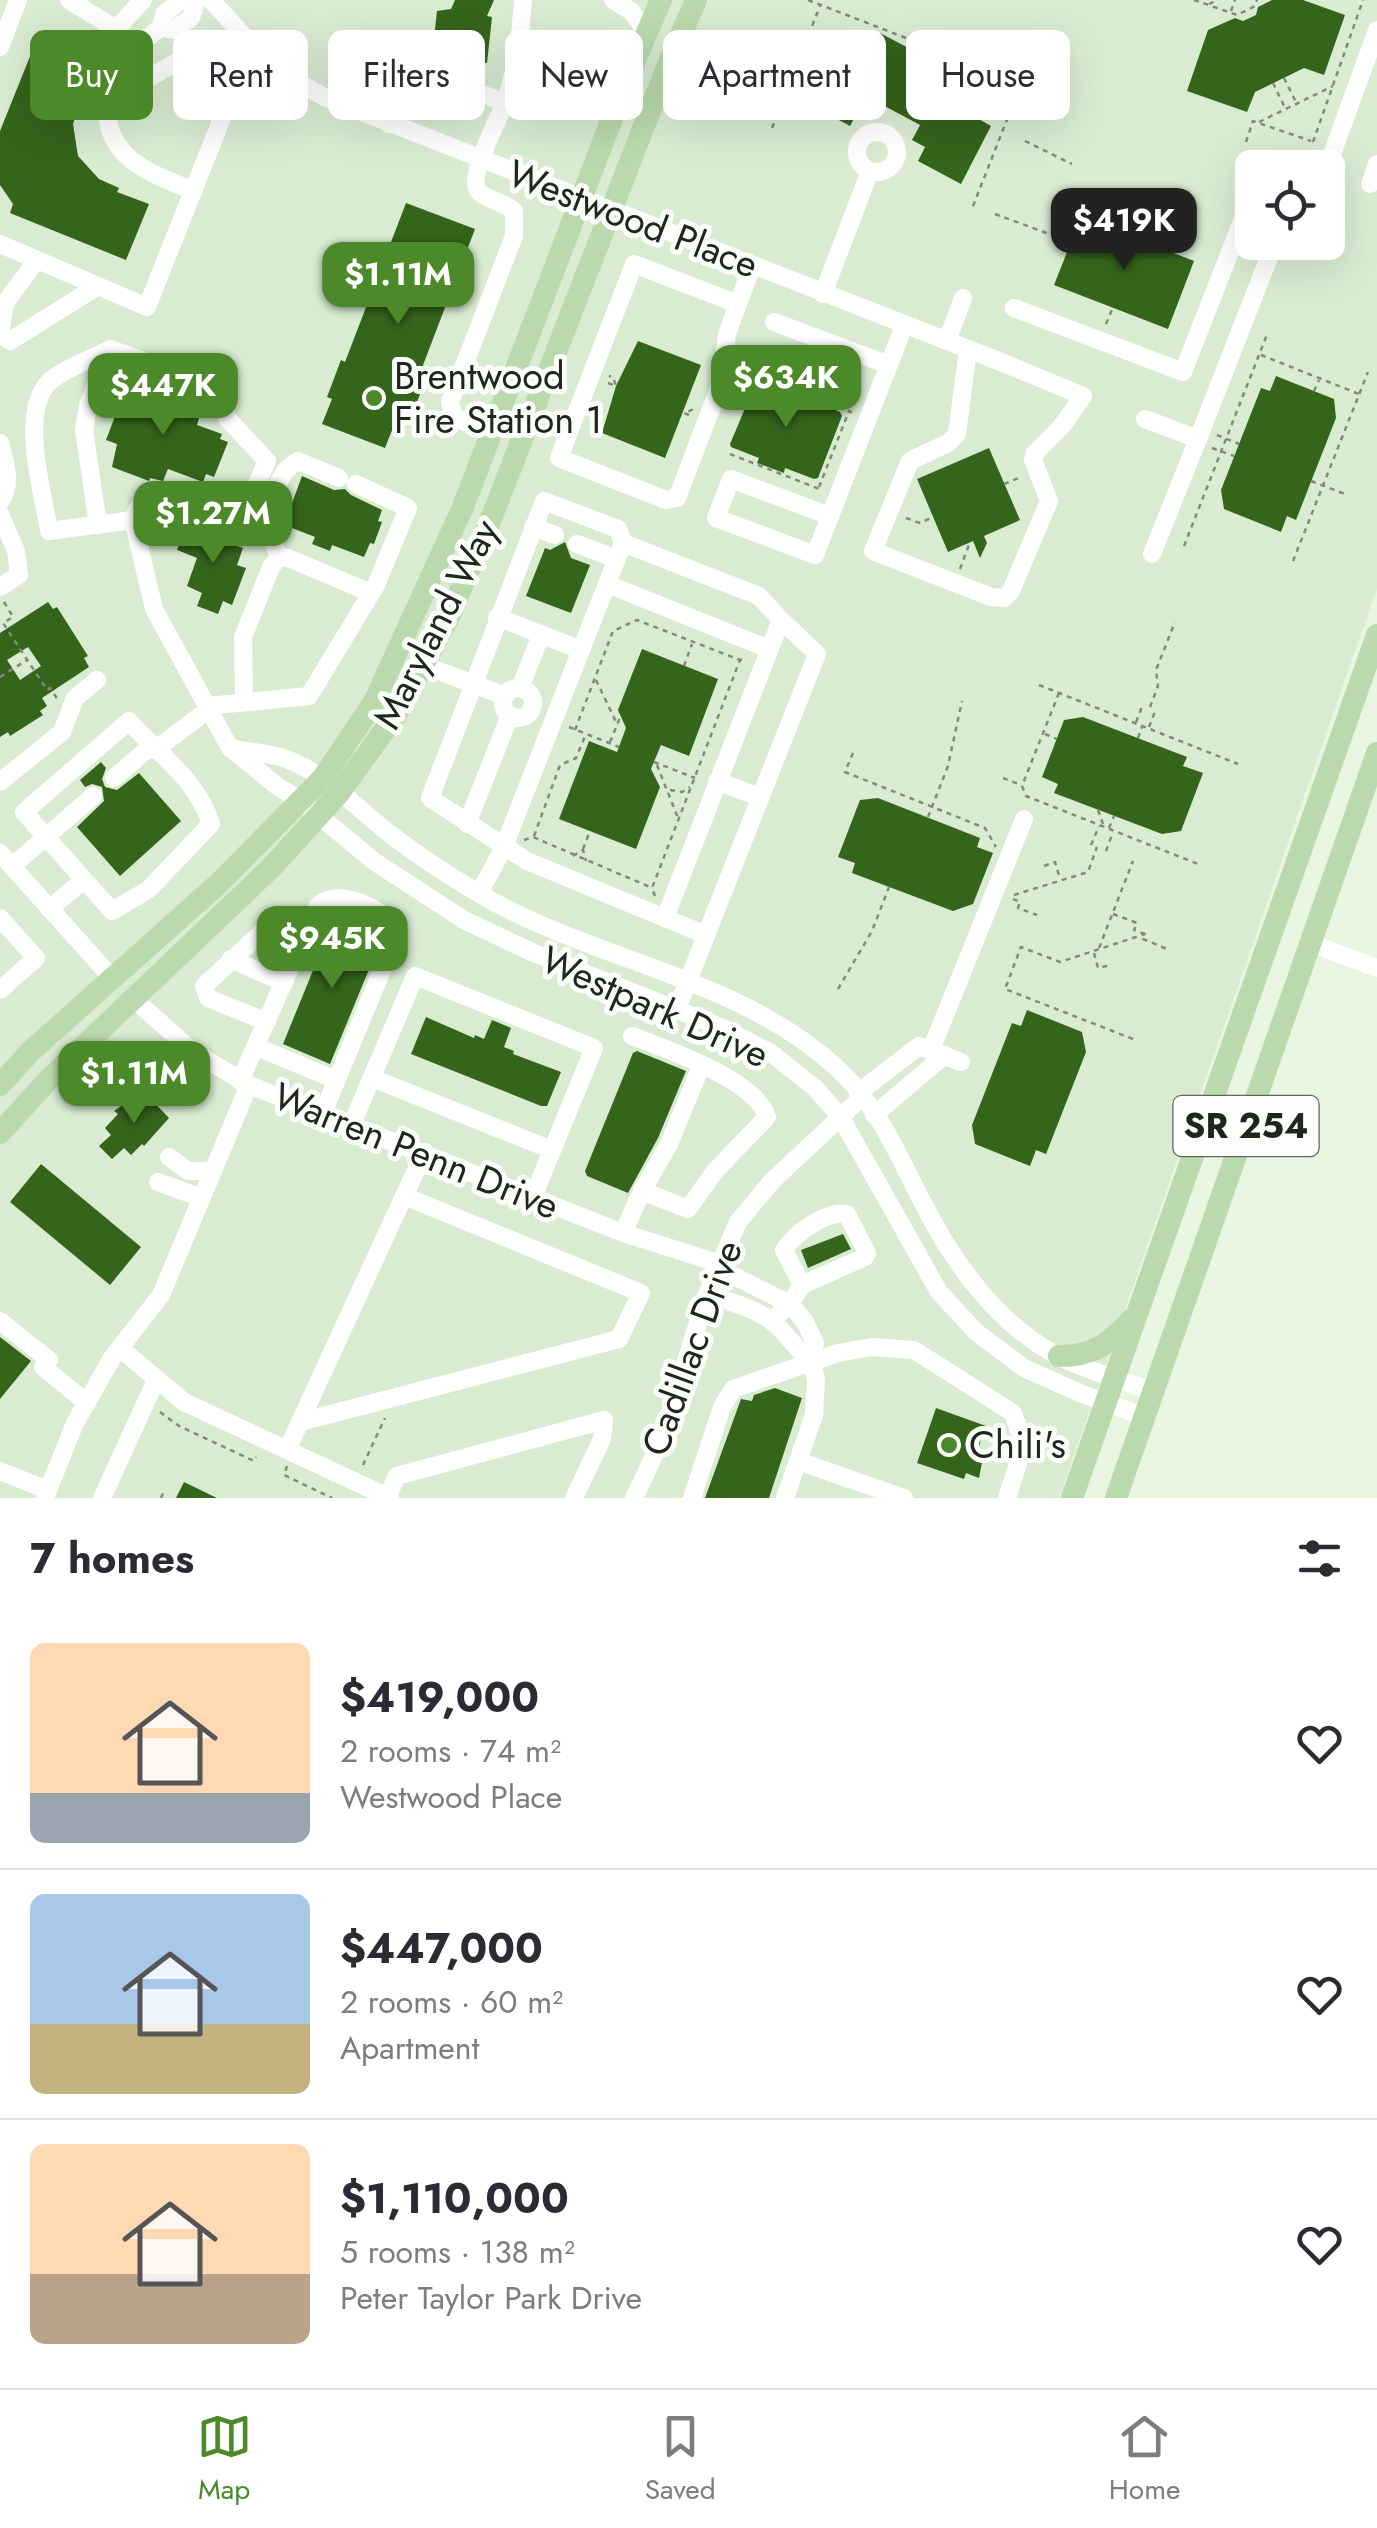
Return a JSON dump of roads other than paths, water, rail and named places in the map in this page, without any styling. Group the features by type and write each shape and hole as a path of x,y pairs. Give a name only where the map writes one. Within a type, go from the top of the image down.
{"main road":[{"name":"Maryland Way","path":"331,785 420,608 662,0"},
{"name":"Maryland Way","path":"0,1085 112,978 309,807 396,712 448,619 696,0"},
{"path":"490,433 510,469"},
{"name":"SR 254","path":"1072,1498 1377,634"},
{"name":"SR 254","path":"1116,1498 1377,754"},
{"name":"Maryland Way","path":"0,1133 48,1079 250,890 309,807"},
{"path":"1272,929 1310,943"},
{"path":"112,978 135,1000"},
{"path":"1059,1356 1094,1352 1110,1343 1137,1314"}],"street":[{"path":"0,47 18,0"},
{"path":"70,0 116,29 143,0"},
{"path":"153,33 160,27 172,30 191,18 194,0"},
{"name":"Westwood Place","path":"194,0 272,67 324,98 968,349 1083,396 1062,426 1034,454 1049,501 1011,591 998,599 874,551 910,461 948,443 957,434 968,349"},
{"path":"520,30 523,0"},
{"path":"614,0 631,11 647,33"},
{"path":"1334,150 1377,30"},
{"path":"0,244 148,307 228,102 192,54 153,76"},
{"path":"389,124 404,92 411,87 485,94 505,103 474,182 479,192 514,210"},
{"path":"106,120 120,152 152,174 194,190"},
{"path":"1370,184 1377,164"},
{"path":"823,294 870,171"},
{"path":"490,433 454,417 450,402 514,236 514,210 528,178"},
{"path":"1014,308 1183,372 1235,239"},
{"path":"36,260 5,303 0,334 10,340 98,286"},
{"path":"1152,554 1269,260"},
{"path":"738,304 634,264 560,458 666,500 676,498 721,384 727,334 752,266"},
{"path":"947,342 964,298"},
{"path":"774,322 889,364"},
{"path":"830,516 731,479 716,518 815,554 838,496 904,326"},
{"path":"98,525 84,430 88,406 110,349"},
{"path":"133,520 49,531 34,423 49,382 110,349 221,389 227,418 267,462 248,504 213,504 158,494 140,504 133,520 154,610 230,748"},
{"path":"1145,419 1199,437"},
{"path":"0,443 7,491 0,502"},
{"path":"114,778 208,707 244,700 308,696 371,593 408,508 298,461 286,467 265,521 279,558"},
{"path":"479,893 504,848 620,551 618,529 544,500 430,798 504,848 706,935"},
{"path":"0,514 16,551 19,575 0,587"},
{"path":"533,526 555,535"},
{"path":"577,544 620,551 750,592 769,605 817,654 677,1010"},
{"path":"244,700 243,638 271,567 279,558 288,558 371,593"},
{"path":"606,584 768,648"},
{"path":"497,618 581,650"},
{"path":"666,918 781,620"},
{"path":"422,665 472,684 512,692 532,696 532,707 522,718 510,716 503,705 512,692 541,635"},
{"path":"0,782 62,732 75,698 98,680"},
{"path":"532,707 554,718"},
{"path":"467,824 510,716"},
{"path":"129,721 153,748 182,771 211,819 210,828 148,890 112,911 24,812 129,721"},
{"name":"Westpark Drive","path":"230,748 284,758 331,785 392,836 479,893 546,928 719,995 792,1032 840,1070 890,1134 958,1265 987,1299 1059,1356 1153,1392"},
{"name":"Westpark Drive","path":"230,748 375,862 464,920 534,954 708,1022 771,1053 814,1088 840,1116 939,1292 976,1332 1024,1368 1145,1417"},
{"path":"717,784 759,797"},
{"path":"93,796 46,837 6,860 112,978"},
{"path":"874,1115 939,1053 1024,818"},
{"path":"49,909 84,880"},
{"path":"0,1471 46,1494 87,1403 120,1348 161,1296 213,1172 267,1022 316,907 330,897 363,905 399,928 323,1113"},
{"path":"0,918 36,958 0,990"},
{"path":"267,1022 205,995 207,982 264,930 300,946"},
{"path":"1310,943 1377,968"},
{"path":"231,959 284,983"},
{"path":"352,1124 415,976 594,1048 532,1197"},
{"path":"708,1022 719,995"},
{"name":"Warren Penn Drive","path":"135,1000 192,1051 245,1083 624,1233 717,1265 790,1304"},
{"path":"632,1036 731,1080 760,1103 767,1117 711,1176 688,1208 642,1191"},
{"path":"257,1046 336,1080"},
{"name":"Cadillac Drive","path":"634,1498 661,1441 717,1265 746,1210 860,1096 939,1053"},
{"path":"624,1233 669,1144 702,1064"},
{"path":"372,1078 552,1150"},
{"path":"288,1457 300,1422 425,1152"},
{"path":"169,1157 188,1171 213,1172"},
{"path":"158,1182 202,1198"},
{"path":"300,1422 619,1339 641,1294 404,1196"},
{"path":"772,1321 802,1285 865,1257 847,1214 835,1212 787,1245 784,1250 802,1285"},
{"path":"706,1294 772,1321 795,1349 812,1360"},
{"path":"786,1498 814,1415 816,1380 812,1333 790,1304"},
{"path":"0,1321 87,1403"},
{"path":"692,1498 722,1407 732,1390 812,1360 871,1347 914,1350 979,1394 1008,1408 1021,1429 1024,1445 1007,1498"},
{"path":"120,1348 196,1409 288,1457 389,1497 397,1476 604,1420 602,1439 574,1498"},
{"path":"110,1495 156,1380"},
{"path":"798,1461 904,1498"}],"place":[{"name":"Brentwood Fire Station 1","path":"374,398"},
{"name":"Chili's","path":"949,1445"}]}
